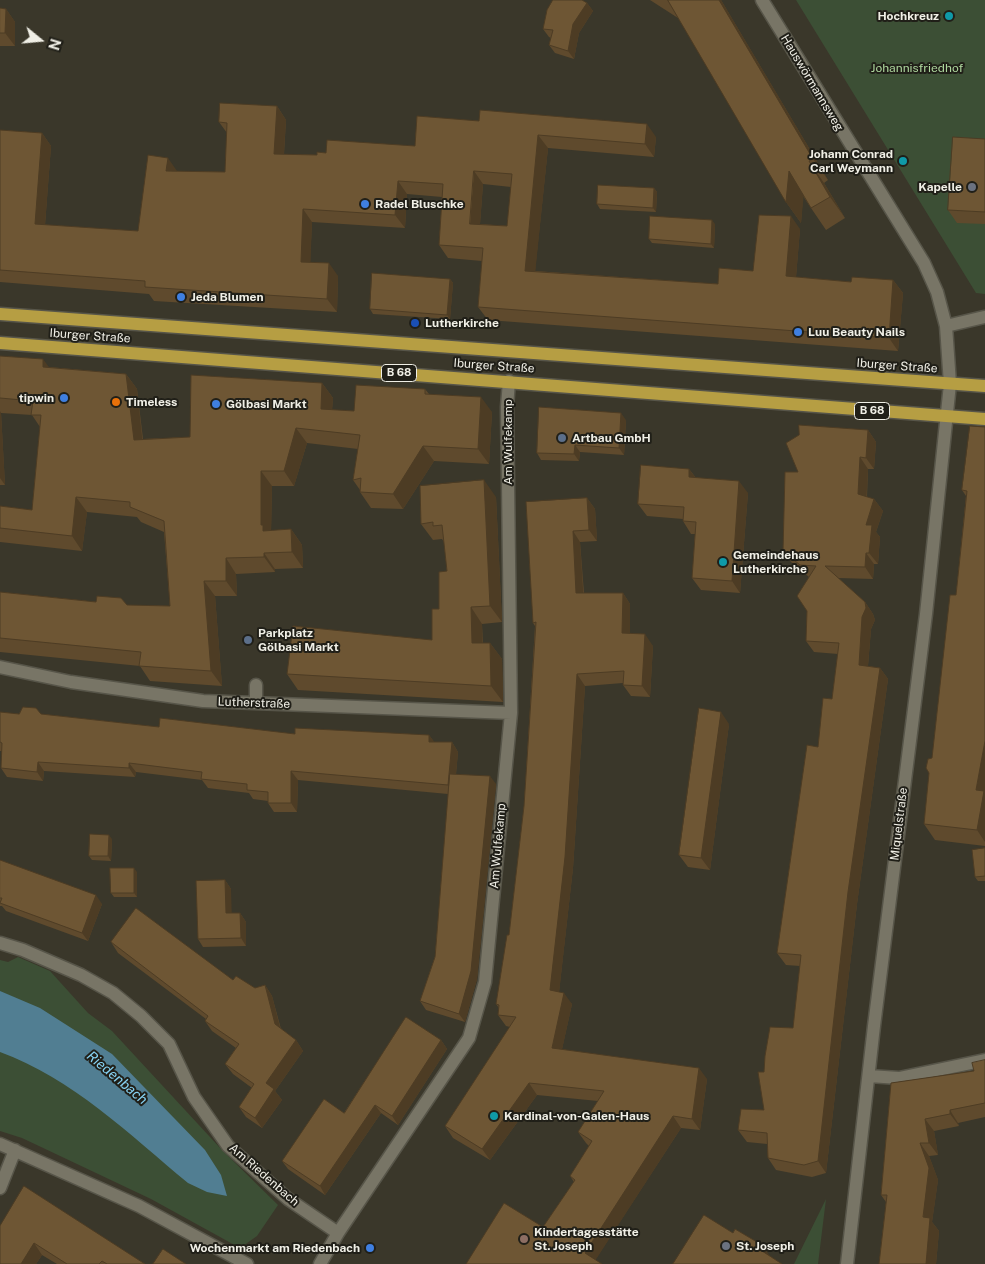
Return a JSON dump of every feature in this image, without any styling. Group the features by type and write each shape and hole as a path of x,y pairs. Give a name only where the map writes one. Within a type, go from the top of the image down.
{"main road":[{"name":"Iburger Straße","path":"0,314 985,386"},
{"name":"Iburger Straße","path":"0,343 985,419"}],"street":[{"name":"Hauswörmannsweg","path":"762,0 924,263 937,292 946,326 950,384"},
{"path":"946,326 984,317"},
{"name":"Am Wulfekamp","path":"320,1264 338,1233 469,1038 485,982 511,713 507,407 509,381"},
{"name":"Miquelstraße","path":"847,1264 948,417 950,384"},
{"name":"Lutherstraße","path":"0,667 71,682 202,701 511,713"},
{"path":"256,685 256,703"},
{"name":"Am Riedenbach","path":"0,943 23,950 81,975 114,993 141,1016 169,1044 194,1097 228,1146 288,1199 338,1233"},
{"path":"869,1076 899,1078 985,1060"},
{"path":"0,1144 139,1206 247,1264"},
{"path":"0,1188 15,1150"}],"green space":[{"name":"Johannisfriedhof","path":"796,0 985,0 985,294 976,293"},
{"path":"18,957 50,971 88,1013 112,1031 222,1150 278,1205 257,1236 240,1248 151,1199 22,1138 0,1131 0,960 8,962"},
{"path":"826,1199 818,1264 794,1264"}],"water":[{"name":"Riedenbach","path":"0,991 40,1008 112,1054 205,1150 221,1175 227,1196 207,1192 188,1183 122,1127 76,1092 26,1063 0,1052"}],"building":[{"path":"553,0 582,0 587,3 573,24 568,51 549,45 553,30 543,29 547,10"},
{"path":"668,0 719,0 813,159 809,161 830,197 811,208 789,171 786,202"},
{"path":"0,8 6,9 5,33 0,33"},
{"path":"220,103 277,106 274,154 317,155 317,152 326,153 327,140 415,146 417,116 479,121 480,110 647,124 645,144 538,135 525,271 718,284 719,268 753,271 759,215 791,216 786,276 851,282 852,277 893,280 889,338 478,307 483,248 439,245 443,184 398,181 395,215 303,209 301,262 329,263 327,299 145,287 145,281 0,270 0,130 42,133 35,224 138,231 148,155 168,158 166,171 225,172 227,123 219,122","holes":["474,171 512,174 507,226 470,224"]},
{"name":"Kapelle","path":"953,137 985,139 985,212 948,210"},
{"path":"598,185 654,188 653,208 597,204"},
{"path":"650,216 712,220 711,244 649,239"},
{"path":"372,273 450,279 447,315 370,309"},
{"path":"0,356 43,359 43,367 126,374 134,440 190,437 191,375 322,383 321,409 354,411 356,385 425,389 425,394 481,397 478,449 423,446 393,494 360,492 361,478 353,480 360,435 296,428 284,471 261,471 261,525 263,525 263,531 291,529 292,552 264,553 264,557 226,558 226,581 204,581 211,671 139,666 141,652 0,638 0,592 96,602 97,596 121,598 127,605 170,606 164,521 130,507 130,502 76,497 72,536 0,528 0,506 32,510 41,415 31,415 33,401 0,398"},
{"path":"539,407 621,413 619,448 575,445 574,454 537,453"},
{"path":"799,425 868,430 866,458 860,457 858,494 874,499 866,525 872,525 869,553 866,553 865,567 825,566 865,602 866,608 862,617 859,665 880,668 848,892 818,1161 804,1165 768,1158 767,1133 738,1130 741,1109 764,1110 758,1072 764,1072 770,1027 793,1028 801,955 777,953 807,745 818,747 823,698 832,699 839,643 806,641 807,611 797,596 816,566 800,565 783,551 785,472 798,472 786,443 799,435"},
{"path":"970,426 985,427 985,741 976,790 984,791 977,830 924,824 929,773 926,768 928,759 932,758 950,595 956,595 967,491 962,490"},
{"name":"Gemeindehaus Lutherkirche","path":"641,465 689,469 689,477 739,481 732,581 692,578 696,522 683,521 684,507 638,504"},
{"path":"484,480 490,606 471,607 472,643 490,643 491,686 287,674 293,626 432,640 432,609 439,609 439,572 447,571 442,525 433,526 433,522 421,524 420,486"},
{"path":"587,498 589,530 573,531 576,593 623,593 622,633 645,634 642,686 623,685 624,671 577,674 565,857 550,990 564,993 552,1048 699,1068 692,1119 673,1116 585,1253 602,1264 466,1264 504,1203 543,1227 575,1180 570,1176 592,1141 578,1132 604,1091 529,1083 482,1149 445,1126 516,1017 498,1015 499,1005 496,1004 507,935 509,935 524,806 536,622 533,623 526,502"},
{"path":"23,707 36,708 41,714 159,727 160,718 295,734 295,728 429,735 429,742 452,742 448,785 291,771 291,803 268,803 268,792 247,790 247,784 201,779 202,772 129,763 129,768 38,762 37,772 1,768 0,712 19,714"},
{"path":"699,708 721,712 701,858 679,855"},
{"path":"450,774 490,776 471,971 459,1014 420,1001 435,957"},
{"path":"90,834 109,835 108,856 89,856"},
{"path":"985,848 985,876 975,877 972,850"},
{"path":"0,860 96,895 82,933 0,903 2,898 0,898"},
{"path":"110,868 134,868 134,893 111,893"},
{"path":"225,880 226,913 240,913 241,938 198,939 196,881"},
{"path":"136,908 233,980 236,976 255,988 265,985 275,1024 296,1040 266,1083 274,1089 255,1118 239,1107 254,1084 225,1064 239,1044 205,1021 208,1016 111,942"},
{"path":"406,1017 441,1040 392,1116 375,1105 320,1186 282,1161 324,1099 344,1113"},
{"path":"985,1060 985,1103 950,1110 950,1114 925,1119 929,1143 920,1143 929,1168 923,1217 930,1218 926,1264 879,1264 887,1195 881,1195 891,1083 974,1071 972,1063"},
{"path":"24,1186 145,1264 107,1264 102,1261 99,1264 67,1264 34,1243 21,1264 0,1264 0,1226"},
{"name":"St. Joseph","path":"704,1215 733,1233 735,1229 762,1245 759,1249 782,1264 673,1264"},
{"path":"163,1249 186,1264 153,1264"}],"place":[{"name":"Hochkreuz","path":"949,16"},
{"name":"Johann Conrad Carl Weymann","path":"903,161"},
{"name":"Kapelle","path":"972,187"},
{"name":"Radel Bluschke","path":"365,204"},
{"name":"Jeda Blumen","path":"181,297"},
{"name":"Lutherkirche","path":"415,323"},
{"name":"Luu Beauty Nails","path":"798,332"},
{"name":"tipwin","path":"64,398"},
{"name":"Timeless","path":"116,402"},
{"name":"Gölbasi Markt","path":"216,404"},
{"name":"Artbau GmbH","path":"562,438"},
{"name":"Gemeindehaus Lutherkirche","path":"723,562"},
{"name":"Parkplatz Gölbasi Markt","path":"248,640"},
{"name":"Kardinal-von-Galen-Haus","path":"494,1116"},
{"name":"Kindertagesstätte St. Joseph","path":"524,1239"},
{"name":"St. Joseph","path":"726,1246"},
{"name":"Wochenmarkt am Riedenbach","path":"370,1248"}]}
